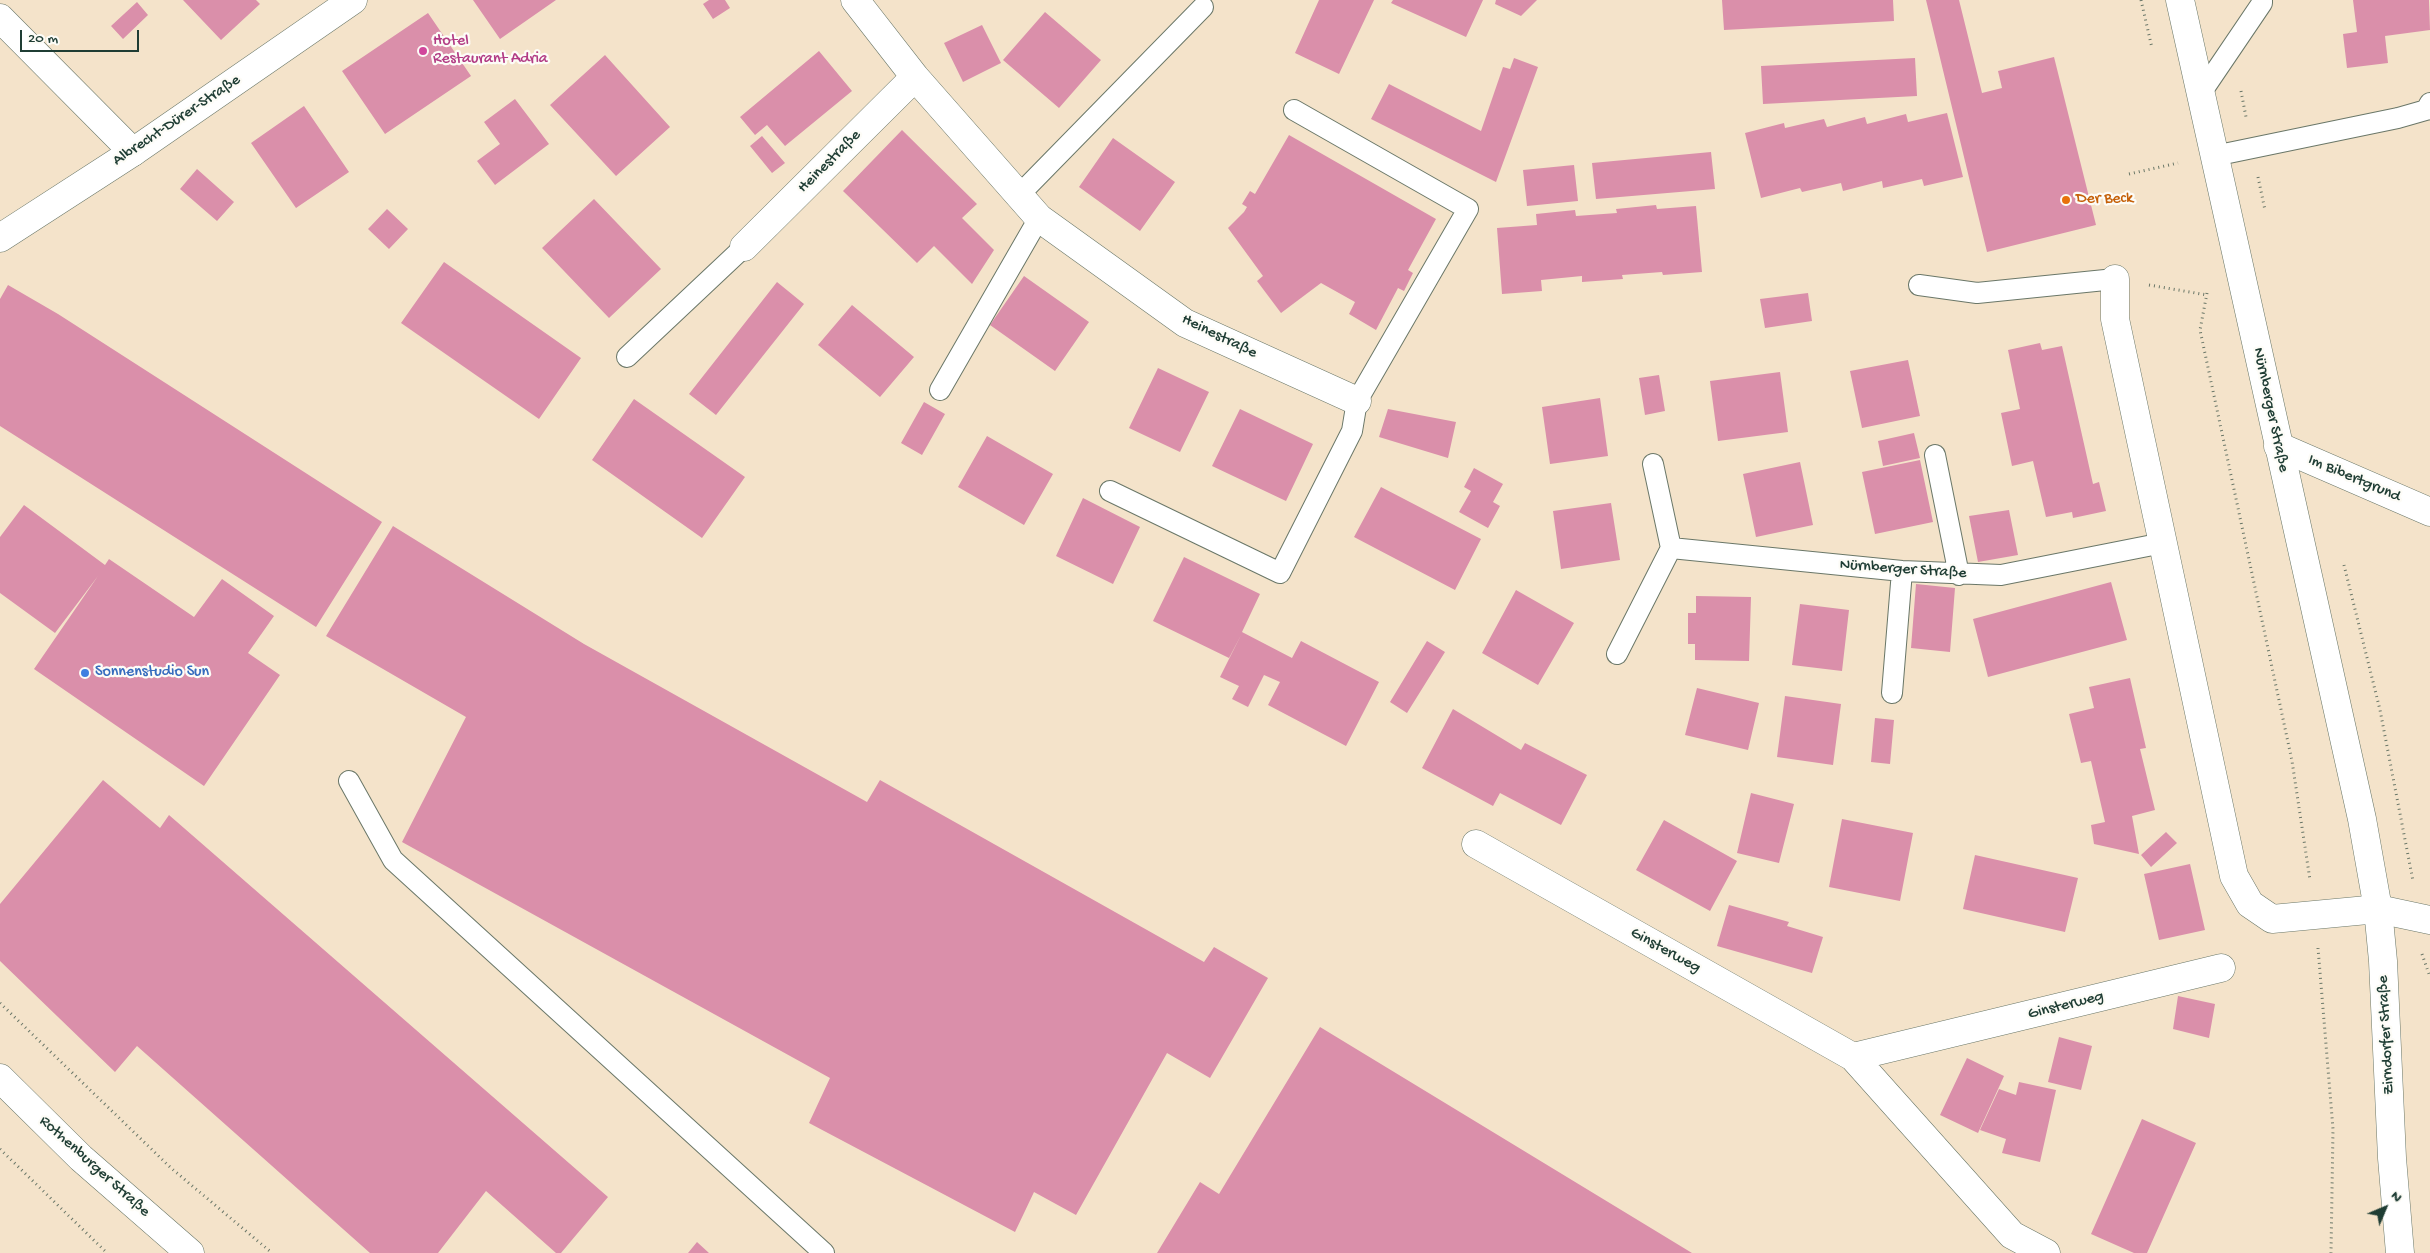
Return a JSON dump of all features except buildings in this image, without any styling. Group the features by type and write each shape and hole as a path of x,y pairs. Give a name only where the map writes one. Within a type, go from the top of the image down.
{"street":[{"name":"Heinestraße","path":"855,0 915,77 1039,218 1185,323 1357,401"},
{"name":"Nürnberger Straße","path":"2180,0 2362,819"},
{"name":"Albrecht-Dürer-Straße","path":"0,238 133,152 343,3"},
{"path":"0,18 133,152"},
{"name":"Heinestraße","path":"744,246 915,77"},
{"path":"2115,279 2115,320 2234,876 2250,904 2272,919 2378,909 2430,920"},
{"name":"Im Bibertgrund","path":"2278,446 2430,512"},
{"name":"Zirndorfer Straße","path":"2362,819 2378,909 2383,961 2392,1158 2400,1253"},
{"name":"Ginsterweg","path":"1476,844 1853,1057 2012,1235 2046,1253"},
{"name":"Ginsterweg","path":"1853,1057 2221,968"},
{"name":"Rothenburger Straße","path":"0,1078 81,1158 190,1253"}],"lane":[{"path":"2201,93 2233,49 2262,3 2262,0"},
{"path":"1019,195 1203,7"},
{"path":"2214,156 2398,118 2426,110 2430,103"},
{"path":"1110,491 1280,573 1352,431 1357,401 1468,209 1294,110"},
{"path":"940,390 1039,218"},
{"path":"627,357 744,246"},
{"path":"1920,285 1976,293 2115,279"},
{"path":"1935,455 1959,575"},
{"path":"1617,654 1671,548 1653,464"},
{"name":"Nürnberger Straße","path":"1671,548 1902,571 1959,575 2001,575 2163,543"},
{"path":"1892,693 1902,571"},
{"path":"350,781 393,860 824,1253"}],"path":[{"path":"2141,0 2154,56"},
{"path":"2176,153 2180,172"},
{"path":"2129,174 2178,163"},
{"path":"2115,279 2207,295"},
{"path":"2205,285 2207,295 2200,330 2292,761 2316,915 2333,1129 2331,1253"},
{"path":"0,1003 171,1168 272,1253"},
{"path":"0,1149 107,1253"}],"place":[{"name":"Hotel Restaurant Adria","path":"423,51"},
{"name":"Der Beck","path":"2066,200"},
{"name":"Sonnenstudio Sun","path":"85,673"}]}
